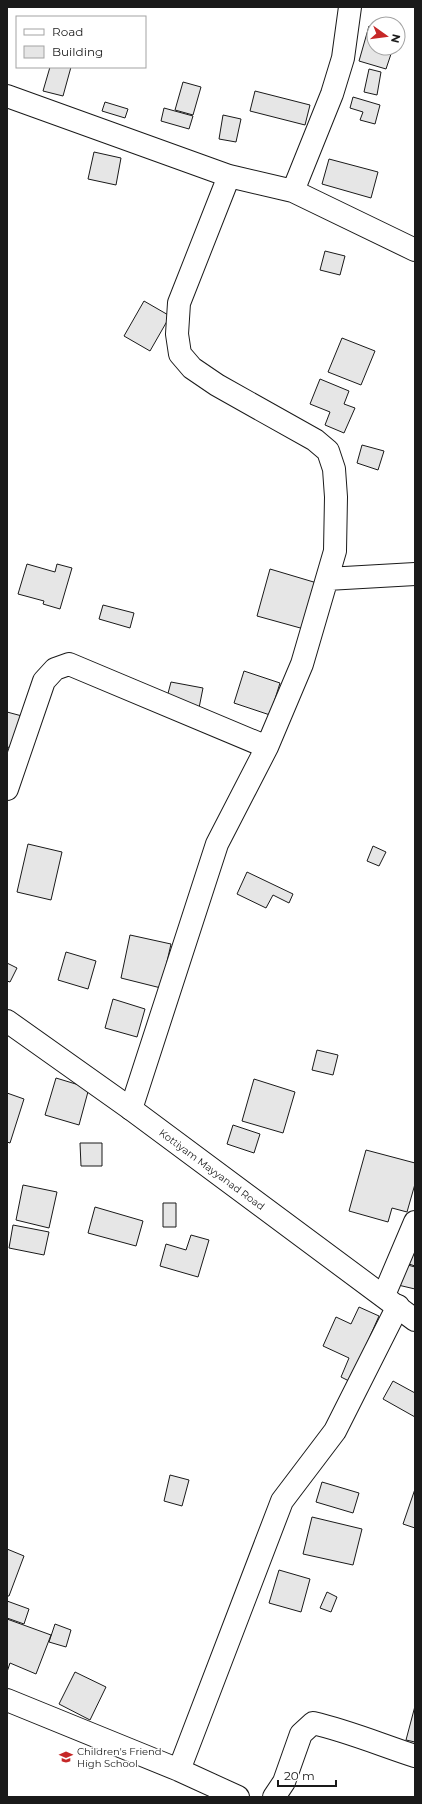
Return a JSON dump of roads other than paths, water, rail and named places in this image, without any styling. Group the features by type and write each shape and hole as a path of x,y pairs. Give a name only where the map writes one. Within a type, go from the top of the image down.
{"street":[{"path":"294,191 334,87 343,58 350,7"},
{"path":"7,96 229,176 294,191 415,250"},
{"path":"131,1110 217,844 267,747 302,664 335,551 336,497 334,468 328,451 315,440 217,385 192,368 180,354 176,334 179,303 229,176"},
{"path":"327,579 415,574"},
{"path":"7,789 44,681 55,669 69,664 267,747"},
{"name":"Kottiyam Mayyanad Road","path":"7,1021 131,1110 415,1320"},
{"path":"179,1770 282,1501 335,1431 391,1301 415,1222"},
{"path":"7,1700 179,1770 238,1797"},
{"path":"274,1797 284,1782 301,1734 313,1723 339,1729 369,1741 415,1756"}],"place":[{"name":"Children's Friend High School","path":"66,1757"}]}
